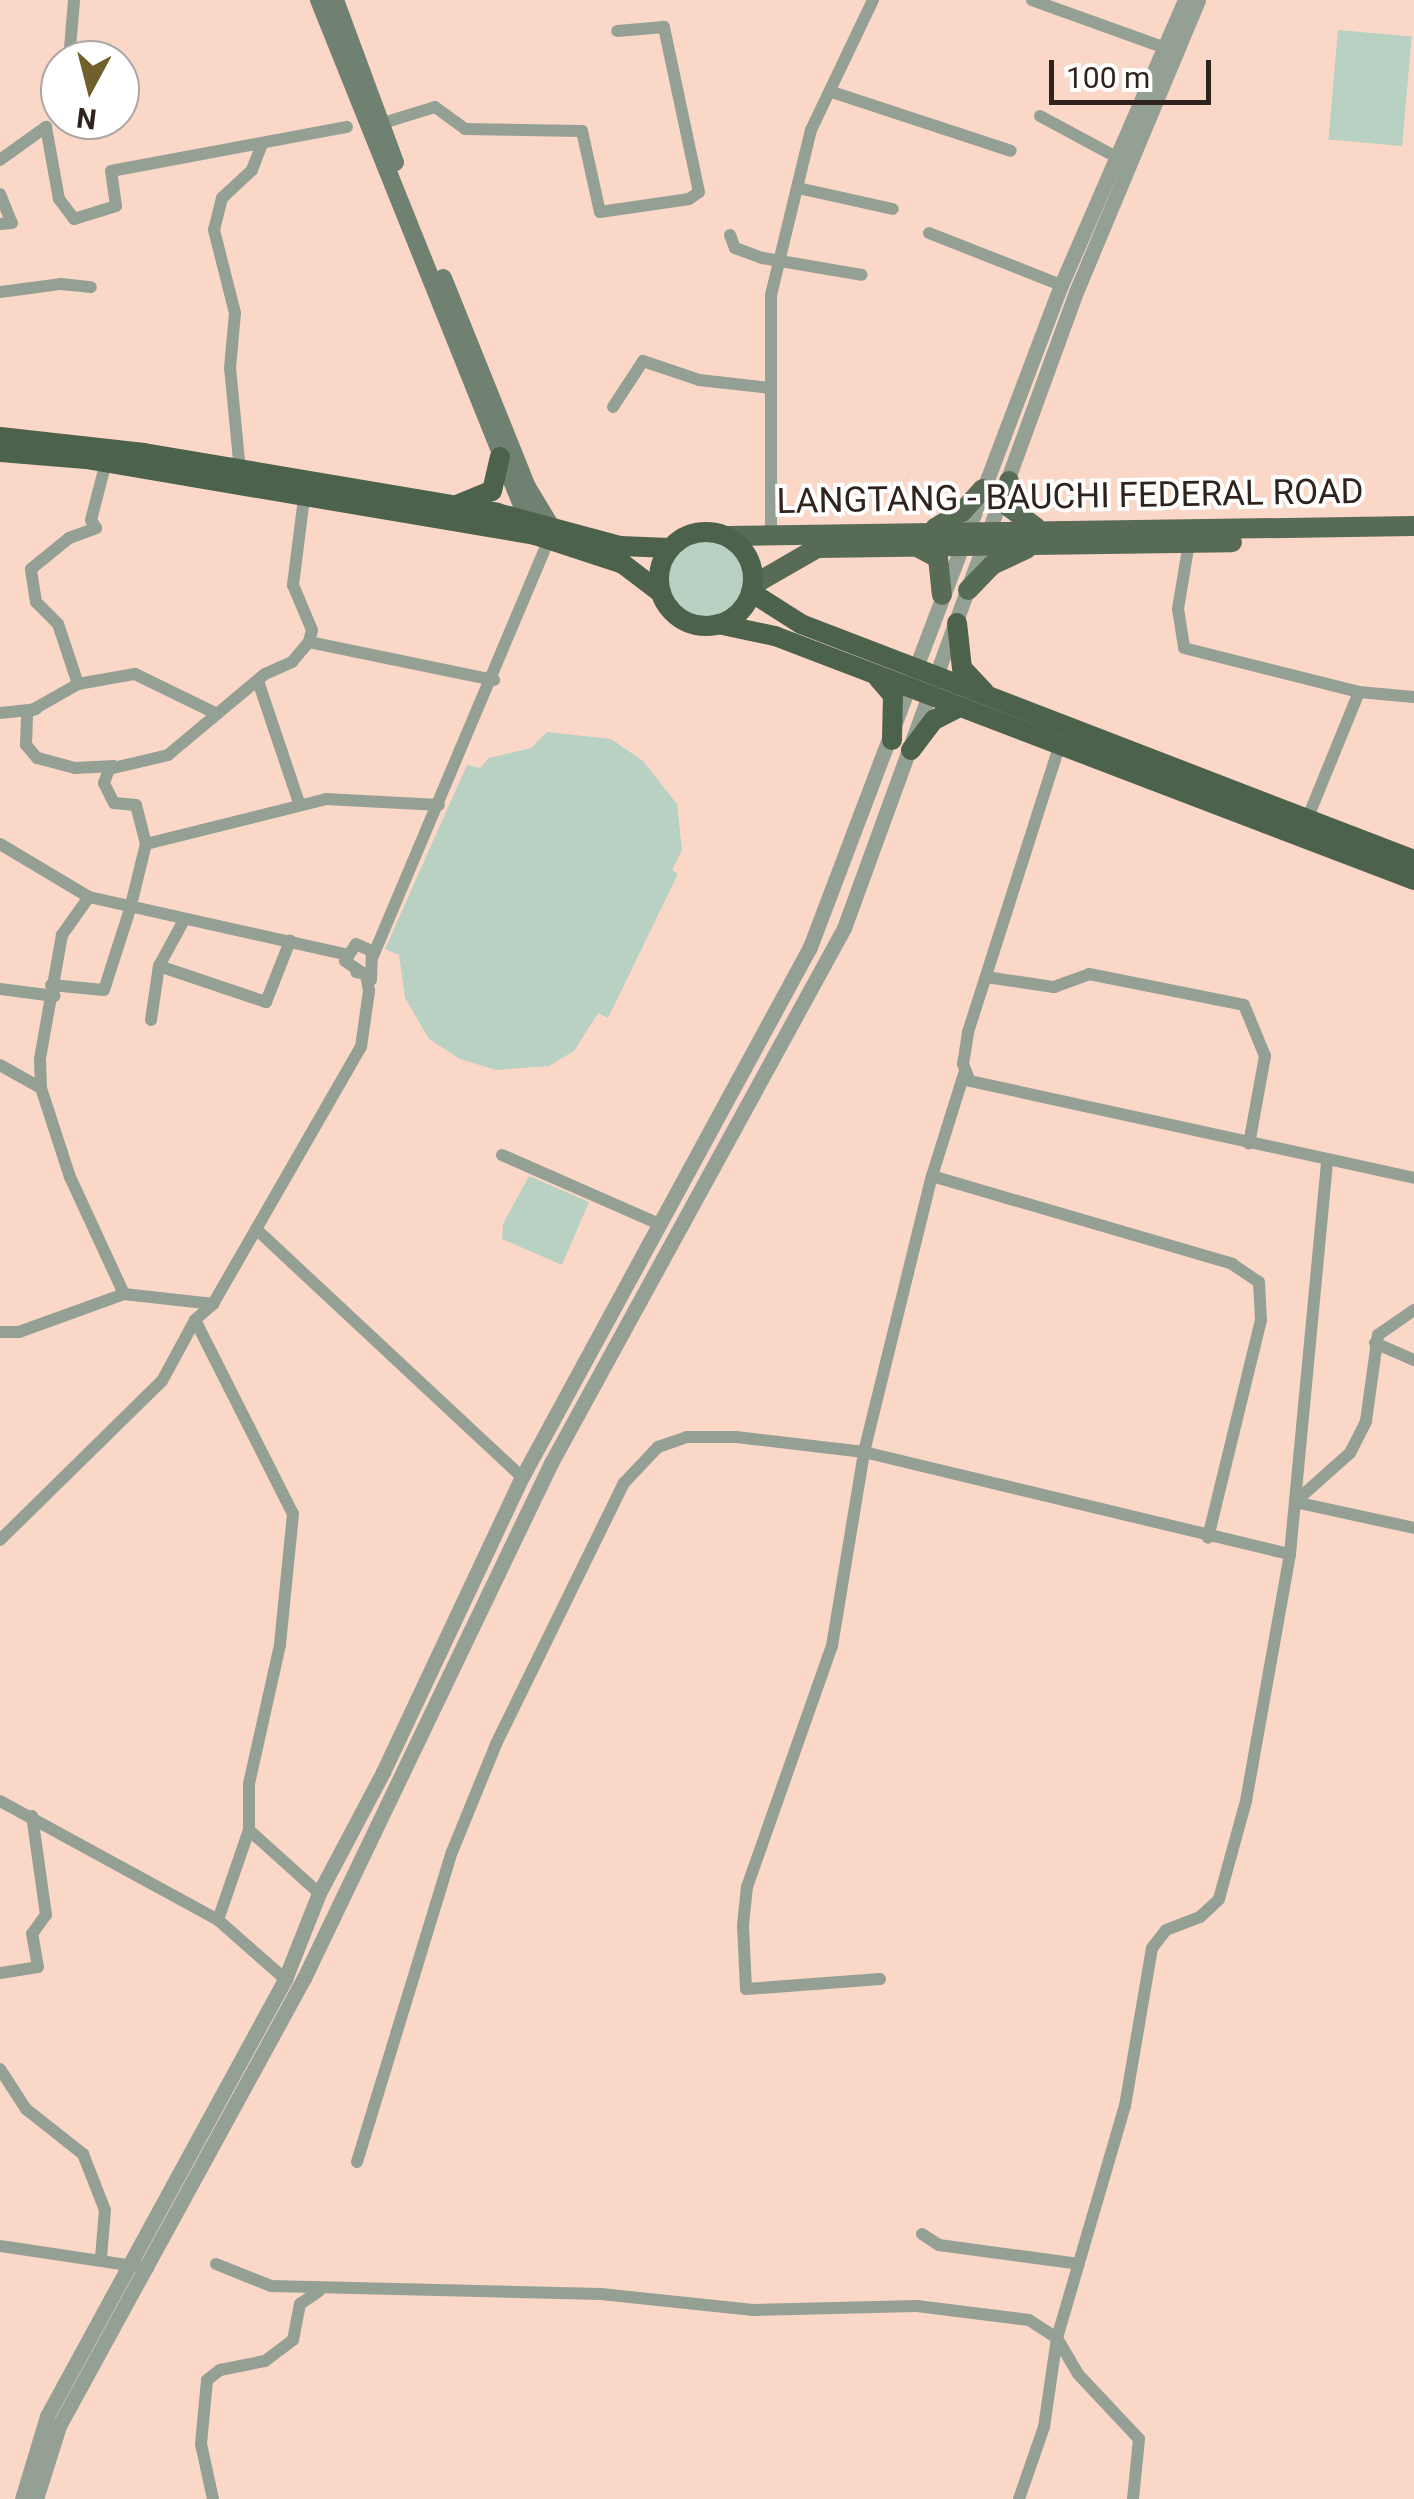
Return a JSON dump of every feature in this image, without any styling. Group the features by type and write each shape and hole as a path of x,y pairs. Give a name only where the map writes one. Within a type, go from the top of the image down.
{"highway":[{"path":"0,438 240,471 444,506 620,546 670,548 696,532 727,536 750,562 752,589 739,613 718,624"},
{"path":"0,452 106,462 304,498 540,530 623,564 661,592 683,620 775,636 872,674 913,679"},
{"path":"444,506 484,499 497,481 500,456"},
{"path":"661,592 660,570 670,548"},
{"path":"752,589 801,624 913,679 997,702 1413,873"},
{"path":"956,622 962,668 997,702"},
{"path":"872,674 892,695 901,745 959,707"},
{"path":"934,687 959,707 1060,748 1304,828"}],"main road":[{"path":"319,0 500,456 540,530"},
{"path":"334,0 528,487 540,530"},
{"path":"968,590 992,565 1046,538 1014,515 1009,481"},
{"path":"942,595 938,558 921,539 953,520 983,489"},
{"name":"LANGTANG - BAUCHI FEDERAL ROAD","path":"727,536 771,533 986,539 1414,526"},
{"name":"LANGTANG - BAUCHI FEDERAL ROAD","path":"1046,538 1190,542 1414,539"},
{"name":"LANGTANG - BAUCHI FEDERAL ROAD","path":"752,589 818,548 921,539"}],"street":[{"path":"71,40 74,0"},
{"path":"771,533 770,295 810,130 832,92 872,0"},
{"path":"1032,0 1165,48"},
{"path":"36,2499 60,2426 285,1978 319,1893 384,1772 522,1477 810,947 901,745 934,687 1009,481 1069,288 1116,157 1185,0"},
{"path":"22,2499 48,2416 140,2265 315,1956 538,1489 824,968 901,745 913,679 963,539 1069,288 1198,0"},
{"path":"383,124 435,107 465,128 582,131 600,212 689,199 699,192 664,27 618,31"},
{"path":"832,92 1011,151"},
{"path":"1040,116 1116,157"},
{"path":"0,160 46,127 60,199 74,219 116,206 111,171 261,147 348,127"},
{"path":"240,471 230,368 236,313 214,230 222,198 252,170 261,147"},
{"path":"798,188 893,209"},
{"path":"0,194 12,223 0,224"},
{"path":"930,233 1069,288"},
{"path":"730,235 735,248 862,276"},
{"path":"0,292 61,284 91,287"},
{"path":"613,408 643,360 700,380 770,388"},
{"path":"78,684 58,624 36,602 31,569 69,538 96,528 91,520 106,462"},
{"path":"0,989 104,990 146,844 136,805 114,803 104,783 109,769 168,755 215,713 259,684 309,642 312,630 293,585 304,498"},
{"path":"354,966 374,956 494,680 540,530"},
{"path":"1190,542 1178,608 1184,648 1360,692 1414,697"},
{"path":"309,642 494,680"},
{"path":"126,766 75,768 37,758 26,746 27,713 78,684 143,676 215,713"},
{"path":"259,684 299,802"},
{"path":"1304,828 1360,692"},
{"path":"0,714 38,709"},
{"path":"880,1978 758,1992 743,1983 747,1888 832,1646 864,1452 932,1176 964,1074 986,976 1060,748"},
{"path":"146,844 299,802 346,798 440,805"},
{"path":"0,844 89,897 320,948 354,966 369,991 361,1047 214,1304 195,1320 162,1382 0,1540"},
{"path":"89,897 62,935 40,1059 41,1088 70,1178 124,1294"},
{"path":"151,1020 159,966 184,920"},
{"path":"354,966 361,944 386,924"},
{"path":"159,966 266,1002 290,942"},
{"path":"361,944 374,956"},
{"path":"986,976 1054,988 1089,974 1244,1005 1258,1028 1265,1056 1250,1144"},
{"path":"0,1065 41,1088"},
{"path":"964,1074 991,1088 1414,1178"},
{"path":"502,1155 659,1224"},
{"path":"1019,2499 1044,2427 1058,2338 1126,2106 1152,1948 1166,1930 1211,1910 1224,1887 1268,1704 1290,1554 1326,1161"},
{"path":"932,1176 1232,1264 1259,1282 1261,1320 1208,1538"},
{"path":"256,1229 538,1489"},
{"path":"0,1332 20,1332 124,1294 214,1304"},
{"path":"1295,1502 1332,1474 1358,1441 1376,1343 1386,1327 1414,1310"},
{"path":"195,1320 292,1514 280,1645 249,1784 249,1830 218,1920"},
{"path":"1376,1343 1414,1360"},
{"path":"356,2162 452,1852 496,1744 642,1458 686,1436 864,1452 1208,1538 1290,1554"},
{"path":"1295,1502 1414,1528"},
{"path":"0,1801 218,1920 285,1978"},
{"path":"0,1973 38,1968 32,1934 46,1916 32,1816"},
{"path":"249,1830 319,1893"},
{"path":"0,2070 26,2108 83,2154 105,2210 101,2258"},
{"path":"922,2234 940,2245 1078,2264"},
{"path":"0,2246 140,2265"},
{"path":"216,2264 271,2286 601,2294 753,2310 916,2306 1029,2320 1058,2338 1078,2374 1139,2439 1133,2499"},
{"path":"213,2499 202,2444 207,2380 220,2370 264,2361 293,2340 300,2304 312,2292 332,2289"}],"green space":[{"path":"1338,30 1412,36 1402,146 1328,140"},
{"path":"708,538 724,541 737,550 746,563 746,595 737,608 724,617 708,620 692,617 679,608 670,595 667,579 670,563 679,550 692,541"},
{"path":"547,732 611,739 643,761 677,804 682,850 672,870 678,874 608,1018 598,1013 574,1051 549,1066 496,1070 460,1059 429,1039 405,998 399,955 385,949 467,765 480,768 489,758 531,748"},
{"path":"529,1176 589,1202 562,1265 502,1239 503,1224"}]}
